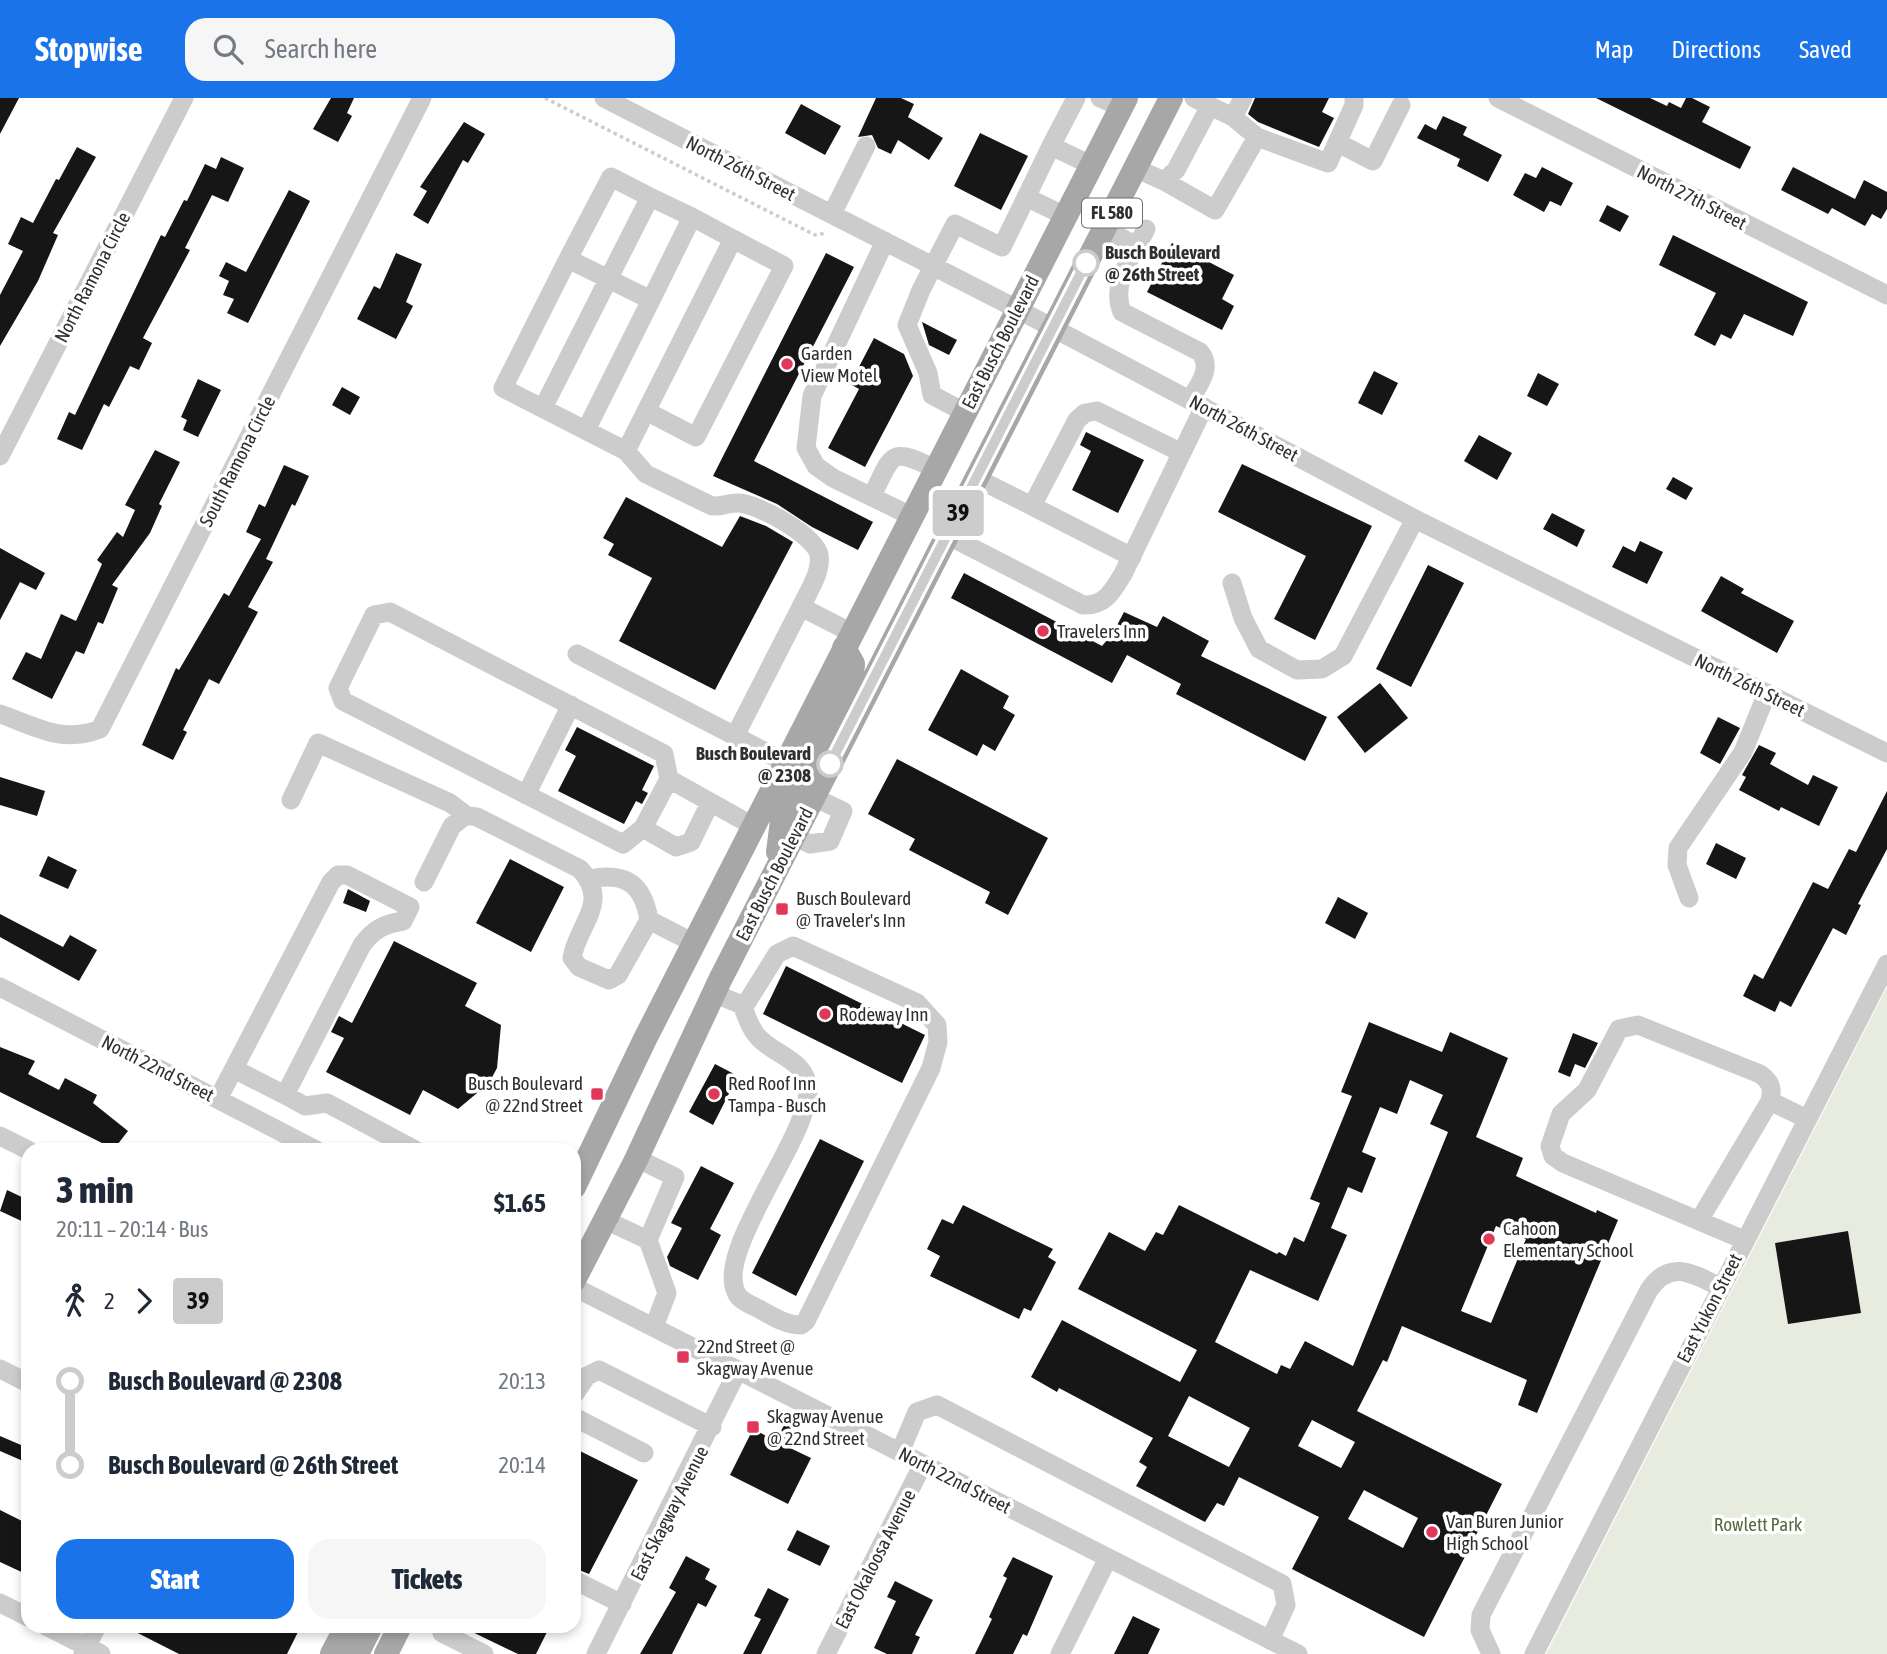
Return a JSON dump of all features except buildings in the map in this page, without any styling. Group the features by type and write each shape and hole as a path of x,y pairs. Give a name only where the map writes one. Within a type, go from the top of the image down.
{"main road":[{"name":"East Busch Boulevard","path":"581,1266 636,1158 713,993 1171,98"},
{"name":"East Busch Boulevard","path":"581,1173 694,943 1091,164 1116,101"},
{"path":"776,870 783,813 852,674 853,664 848,641"},
{"path":"332,1654 342,1633"},
{"path":"357,1654 368,1633"},
{"path":"386,1654 396,1633"}],"street":[{"name":"North Ramona Circle","path":"0,456 184,98"},
{"name":"South Ramona Circle","path":"0,714 64,737 81,736 100,729 422,98"},
{"name":"North 26th Street","path":"604,98 832,223 884,241 1415,519 1887,753"},
{"path":"964,412 932,395 928,373 907,325 955,224 1002,247 1076,98"},
{"path":"1233,117 1243,98"},
{"path":"1164,181 1176,170 1202,102 1233,117 1257,137 1328,163 1354,105 1354,98"},
{"name":"North 27th Street","path":"1498,98 1887,295"},
{"path":"1338,143 1373,161 1401,105"},
{"path":"1135,168 1215,210 1257,137"},
{"path":"832,223 866,146"},
{"path":"1051,146 1091,164"},
{"path":"646,411 696,437 784,266 611,177 503,388 626,451 646,474 712,506 724,507 736,502 752,505 804,535 819,555 816,577 735,736"},
{"path":"544,408 650,197"},
{"path":"1026,198 1065,216"},
{"path":"586,430 692,217"},
{"path":"947,536 1083,606 1097,606 1109,597 1132,556 1182,453 1207,367 1200,352 1122,312 1116,289 1142,237 1104,229"},
{"path":"626,451 733,239"},
{"path":"884,241 812,396 806,426 806,448 816,466 911,516"},
{"path":"568,259 651,300"},
{"path":"1032,506 1077,420 1085,412 1097,411 1182,453"},
{"path":"872,496 890,461 899,455 909,456 936,468"},
{"path":"976,478 1132,556"},
{"path":"1232,583 1243,618 1259,649 1297,670 1322,669 1343,656 1415,519"},
{"path":"801,607 848,641"},
{"path":"390,612 664,754 669,779 643,828 623,844 343,701 338,688 374,615 390,612"},
{"path":"578,654 786,764"},
{"path":"1689,898 1677,865 1678,848 1743,752 1767,693"},
{"path":"526,794 571,705"},
{"path":"291,800 318,743 450,803 466,815 477,817 580,869 589,879 595,893 593,908 574,946 572,958 579,967 609,980 618,975 649,920 638,888 609,875 589,879"},
{"path":"669,779 754,826"},
{"path":"793,836 810,844 830,841 843,811 813,797"},
{"path":"643,828 676,848 691,842 710,803"},
{"path":"424,882 452,826 466,815"},
{"path":"218,1099 331,882 338,875 347,875 410,906 403,921 385,924 372,932 362,945 285,1096"},
{"path":"649,920 694,943"},
{"path":"713,993 742,1005 760,1040 797,1064 804,1072 808,1088 801,1124 744,1232 733,1272 734,1289 739,1298 783,1322 801,1325 806,1321 931,1068 938,1042 937,1025 917,1003 793,946 777,954 742,1005"},
{"name":"East Yukon Street","path":"1534,1654 1887,964"},
{"name":"North 22nd Street","path":"0,986 303,1143"},
{"path":"1700,1219 1770,1101 1772,1090 1769,1081 1760,1074 1637,1025 1619,1029 1587,1090 1561,1114 1550,1146 1553,1156 1563,1163 1744,1240"},
{"path":"234,1069 305,1106 327,1103 402,1143"},
{"path":"1770,1101 1807,1119"},
{"path":"0,1136 21,1146"},
{"path":"636,1158 676,1177 648,1240 667,1293 654,1327"},
{"path":"605,1220 648,1240"},
{"path":"1491,1654 1480,1630 1481,1615 1649,1290 1657,1278 1675,1271 1692,1273 1720,1287"},
{"name":"North 22nd Street","path":"581,1290 1296,1653"},
{"path":"0,1369 21,1380"},
{"path":"581,1385 587,1376 599,1370 712,1427"},
{"name":"East Skagway Avenue","path":"596,1654 712,1427 738,1370"},
{"path":"900,1452 917,1412 937,1405 1282,1584 1286,1605 1270,1640"},
{"path":"581,1420 644,1452"},
{"name":"East Okaloosa Avenue","path":"826,1654 923,1464"},
{"path":"1060,1654 1108,1558"},
{"path":"581,1584 622,1604"},
{"path":"0,1603 21,1614"},
{"path":"58,1633 90,1651 95,1633"},
{"path":"442,1633 484,1654"}],"path":[{"path":"545,98 815,235 832,223"}],"green space":[{"name":"Rowlett Park","path":"1887,987 1887,1654 1546,1654"}],"bus line":[{"name":"39","path":"830,764 1086,263"}],"place":[{"name":"Busch Boulevard @ 26th Street","path":"1086,263"},
{"name":"Garden View Motel","path":"787,364"},
{"name":"Travelers Inn","path":"1043,631"},
{"name":"Busch Boulevard @ 2308","path":"830,764"},
{"name":"Busch Boulevard @ Traveler's Inn","path":"782,909"},
{"name":"Rodeway Inn","path":"825,1014"},
{"name":"Busch Boulevard @ 22nd Street","path":"597,1094"},
{"name":"Red Roof Inn Tampa - Busch","path":"714,1094"},
{"name":"Cahoon Elementary School","path":"1489,1239"},
{"name":"22nd Street @ Skagway Avenue","path":"683,1357"},
{"name":"Skagway Avenue @ 22nd Street","path":"753,1427"},
{"name":"Van Buren Junior High School","path":"1432,1532"}]}
